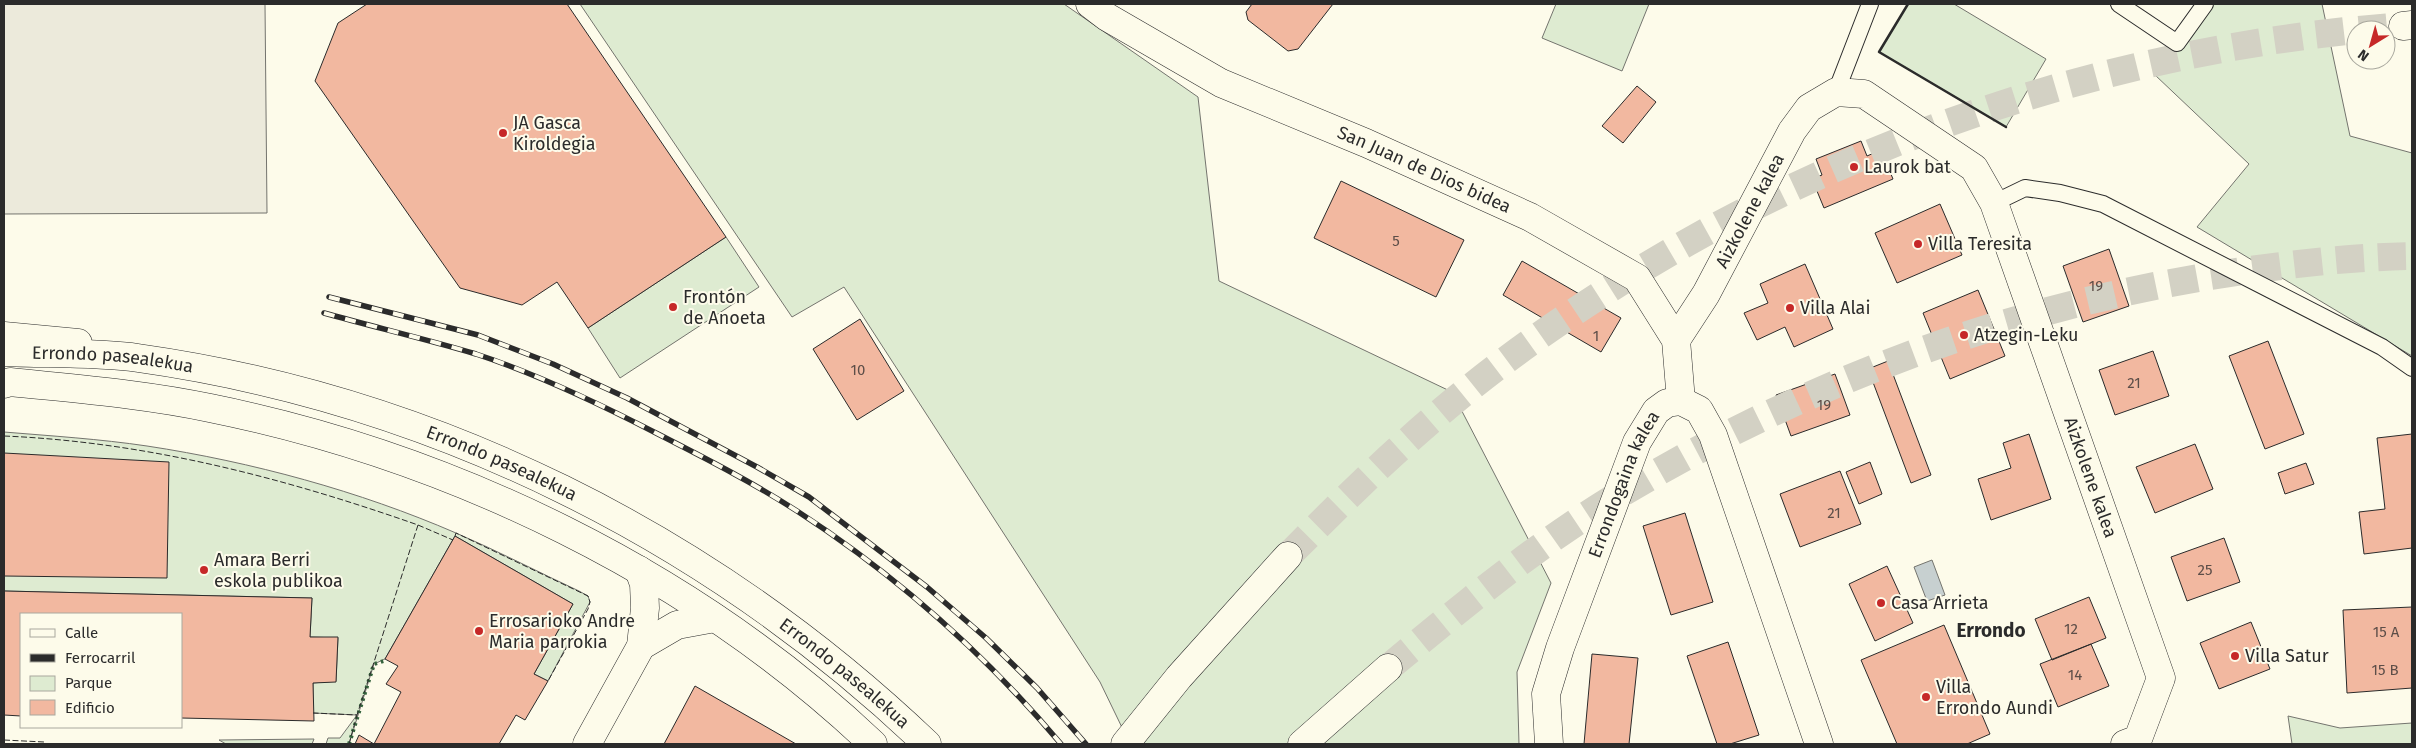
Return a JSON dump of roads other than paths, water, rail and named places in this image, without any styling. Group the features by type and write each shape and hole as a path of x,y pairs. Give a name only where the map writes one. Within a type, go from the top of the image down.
{"main road":[{"name":"San Juan de Dios bidea","path":"1090,4 1107,17 1221,83 1366,143 1530,217 1637,278 1676,340 1681,401"},
{"name":"Aizkolene kalea","path":"1676,340 1706,294 1792,131 1809,108 1836,92 1864,94 1974,168 1994,203 2161,678 2138,739 2125,744"},
{"path":"4,336 95,344 135,357"},
{"name":"Errondo pasealekua","path":"4,352 135,357 218,371 310,393 381,414 461,443 539,476 656,539 758,604 826,655 927,744"},
{"name":"Errondo pasealekua","path":"4,384 10,382 129,394 201,406 290,426 372,450 446,477 526,511 639,570 715,618 802,683 873,744"},
{"name":"Errondogaina kalea","path":"1549,744 1546,694 1560,648 1637,442 1656,411 1667,403 1681,401 1699,410 1713,436 1819,744"},
{"path":"1131,737 1179,677 1288,556"},
{"path":"587,744 641,646 645,608 644,584 639,570"},
{"path":"641,646 677,626 715,618"},
{"path":"1302,744 1388,668"}],"lane":[{"path":"1836,92 1870,4"},
{"path":"2119,4 2177,43 2205,4"},
{"path":"1994,203 2025,188 2060,193 2102,204 2382,347 2412,368"}],"tunnel":[{"path":"2396,27 2403,26"},
{"path":"1288,556 1420,429 1506,360 1601,294 1700,235 1803,183 1909,138 2018,100 2129,69 2242,46 2346,31"},
{"path":"1388,668 1468,602 1523,560 1609,501 1683,458 1758,419 1836,384 1914,353 1995,326 2076,304 2159,285 2285,265 2412,256"}],"railway":[{"path":"329,297 478,335 553,364 627,398 757,467 809,497 927,587 986,638 1037,688 1086,744"},
{"path":"324,313 476,354 522,371 612,411 763,490 834,536 904,589 938,618 1002,679 1061,744"}],"place":[{"name":"JA Gasca Kiroldegia","path":"503,133"},
{"name":"Laurok bat","path":"1854,167"},
{"name":"Villa Teresita","path":"1918,244"},
{"name":"Frontón de Anoeta","path":"673,307"},
{"name":"Villa Alai","path":"1790,308"},
{"name":"Atzegin-Leku","path":"1964,335"},
{"name":"Amara Berri eskola publikoa","path":"204,570"},
{"name":"Casa Arrieta","path":"1881,603"},
{"name":"Errosarioko Andre Maria parrokia","path":"479,631"},
{"name":"Villa Satur","path":"2235,656"},
{"name":"Villa Errondo Aundi","path":"1926,697"}],"district":[{"name":"Errondo","path":"1991,630"}]}
